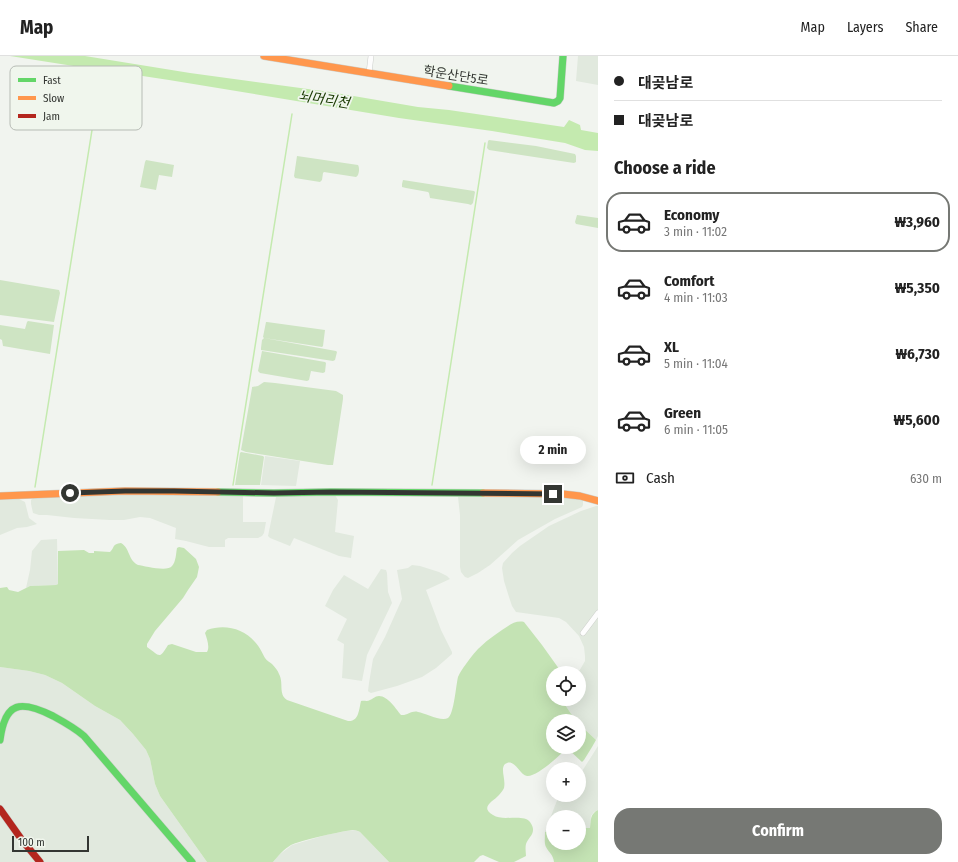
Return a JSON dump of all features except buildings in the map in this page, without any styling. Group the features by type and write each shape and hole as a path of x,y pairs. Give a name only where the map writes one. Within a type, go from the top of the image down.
{"street":[{"name":"학운산단5로","path":"264,56 554,103 560,98 563,56"},
{"path":"369,73 371,56"},
{"path":"0,496 125,491 274,493 338,492 563,494 580,496 598,501"},
{"path":"583,633 598,613"},
{"path":"0,740 7,714 14,708 27,705 37,708 77,729 192,862"},
{"path":"0,809 40,862"}],"shaded area":[{"path":"578,56 598,56 598,85 576,81"},
{"path":"489,140 536,146 575,154 576,162 574,163 489,150 487,148"},
{"path":"297,156 358,165 358,174 356,177 324,172 320,182 295,178"},
{"path":"146,160 174,165 172,177 159,175 156,190 140,187"},
{"path":"403,180 474,191 473,203 471,205 430,198 428,192 402,187"},
{"path":"577,215 598,218 598,228 576,224 575,222"},
{"path":"0,280 59,290 60,293 54,322 0,315"},
{"path":"28,321 54,325 50,354 3,346 2,340 0,339 0,325 25,329"},
{"path":"266,322 325,330 322,347 263,337"},
{"path":"264,338 336,351 335,360 333,361 261,350 262,340"},
{"path":"262,351 325,362 325,372 311,371 309,380 307,381 260,373 258,371"},
{"path":"264,382 336,391 343,395 333,465 241,450 252,387 258,386"},
{"path":"241,452 264,457 260,485 235,485"},
{"path":"265,456 300,461 296,486 261,485"},
{"path":"119,494 243,495 243,522 266,522 264,533 258,538 228,538 225,540 225,547 209,547 175,539 176,528 150,518 140,517 124,520 110,520 39,515 33,513 31,504 31,500 33,498"},
{"path":"279,495 335,495 338,500 335,532 354,536 351,558 339,556 294,538 290,546 270,538 268,536 276,497"},
{"path":"458,497 565,497 582,499 583,505 582,507 555,519 518,540 490,565 468,578 461,572 460,567 460,515"},
{"path":"19,499 25,502 29,518 37,524 17,528 0,535 0,500"},
{"path":"598,506 598,736 596,740 586,731 586,714 571,714 566,706 586,706 586,666 582,666 585,661 585,656 584,647 579,636 566,622 559,618 516,612 509,597 502,568 503,563 520,546 549,526 581,511"},
{"path":"57,539 58,584 30,586 26,588 32,551 41,540"},
{"path":"118,543 124,545 132,560 138,565 161,569 170,568 176,557 177,548 179,547 184,548 196,559 199,567 197,577 183,598 155,631 147,644 147,647 159,655 163,653 168,645 172,644 196,652 207,652 208,645 205,633 207,630 226,627 239,630 250,637 266,659 278,672 284,698 348,721 352,721 356,717 361,701 369,701 376,696 389,700 401,715 416,712 441,719 448,718 452,711 458,677 474,653 486,641 509,625 524,622 557,666 546,666 546,706 566,706 571,714 546,714 546,754 560,754 551,762 546,762 546,766 536,773 527,776 524,775 514,764 508,762 505,764 503,769 504,788 487,807 489,812 497,817 523,818 530,822 533,832 526,844 526,856 514,862 499,862 483,855 474,862 389,862 360,832 354,830 295,843 286,848 273,862 207,862 160,796 155,784 150,759 146,750 120,720 95,706 62,683 45,675 0,667 0,588 7,587 9,590 18,592 30,586 56,585 58,584 58,551 84,550 89,553 94,553 94,551 110,552"},
{"path":"412,565 439,572 450,579 426,590 452,654 436,668 422,677 371,693 368,691 373,659 385,637 402,599 397,570 408,568"},
{"path":"381,569 386,570 387,573 388,592 392,603 367,655 362,681 342,678 344,644 337,640 347,619 325,606 333,590 344,575 368,589"},
{"path":"0,667 45,675 62,683 95,706 120,720 146,750 150,759 155,784 160,796 207,862 0,862"},
{"path":"586,731 596,740 582,762 573,754 586,754"},
{"path":"598,746 598,810 591,816 590,828 586,828 586,810 553,810 556,802 586,802 586,765"},
{"path":"598,810 598,862 554,862 552,855 548,850 586,850 586,828 590,828 592,815"},
{"path":"355,830 360,832 389,862 273,862 279,855 292,845 326,835"},
{"path":"546,832 546,847 545,845"}],"water":[{"name":"뇌머리천","path":"10,56 85,56 190,73 330,92 418,107 449,110 564,127 569,120 580,125 581,130 598,133 598,151 585,150 565,143 399,118 142,76 142,66 74,66"}],"waterway":[{"path":"233,485 292,114"},
{"path":"35,487 92,130"},
{"path":"432,485 485,143"}],"traffic: fast":[{"path":"449,86 554,103 560,98 563,56"},
{"path":"218,492 483,493"},
{"path":"0,740 2,727 6,718 16,707 23,706 42,711 77,730 84,736 192,862"}],"traffic: slow":[{"path":"264,56 449,86"},
{"path":"0,496 125,491 218,492"},
{"path":"483,493 563,494 580,496 598,501"}],"traffic: jam":[{"path":"0,809 40,862"}],"route":[{"path":"70,493 174,491 274,493 331,492 553,494"}]}
